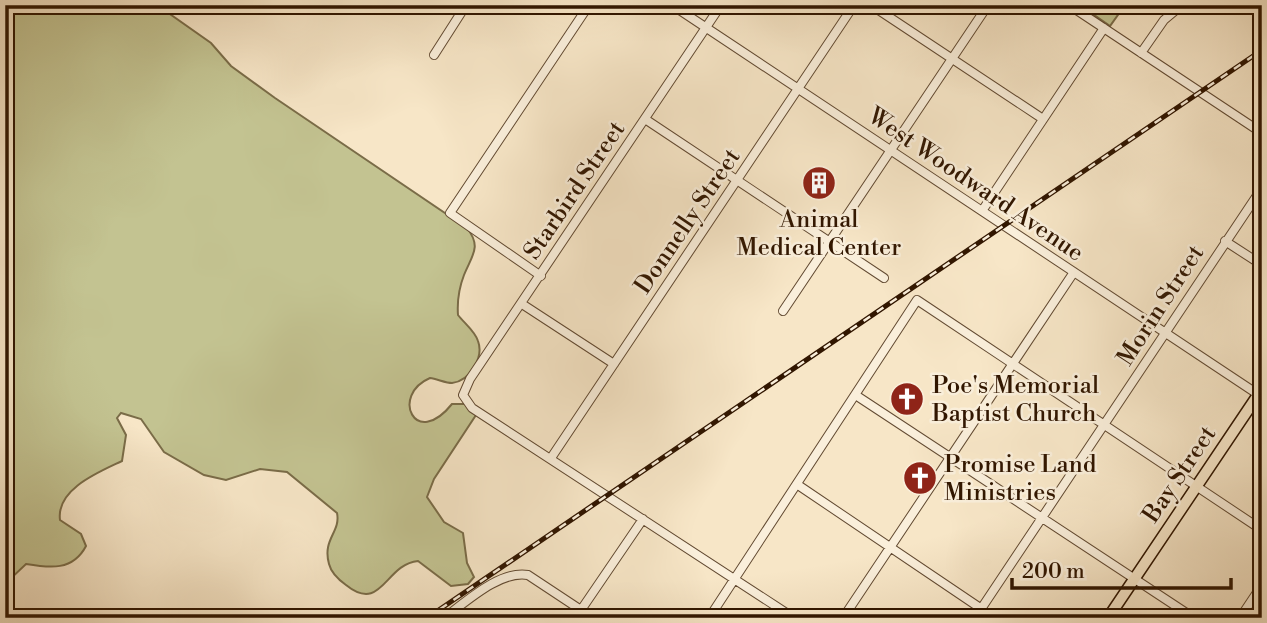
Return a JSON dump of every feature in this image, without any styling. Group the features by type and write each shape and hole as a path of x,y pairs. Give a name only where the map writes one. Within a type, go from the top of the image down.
{"main road":[{"name":"Bay Street","path":"1108,618 1261,394"}],"street":[{"path":"434,55 466,5"},
{"path":"541,276 450,213 589,5"},
{"name":"West Woodward Avenue","path":"672,5 1261,394"},
{"name":"Starbird Street","path":"551,458 472,408 463,398 470,379 720,5"},
{"name":"Donnelly Street","path":"551,458 854,5"},
{"path":"871,5 1043,119"},
{"path":"783,311 988,5"},
{"path":"1069,5 1262,133"},
{"path":"1141,53 1164,20 1182,5"},
{"path":"982,211 1104,28"},
{"path":"645,119 884,278"},
{"name":"Morin Street","path":"975,618 1262,188"},
{"path":"1225,241 1262,265"},
{"path":"843,618 1073,272"},
{"path":"709,618 858,396 886,345 917,300 1262,530"},
{"path":"522,304 614,364"},
{"path":"858,396 1194,618"},
{"path":"551,458 794,618"},
{"path":"798,485 995,618"},
{"path":"582,610 643,519"},
{"path":"444,618 485,590 517,573 528,575 593,618"},
{"path":"1240,618 1262,585"}],"green space":[{"path":"5,5 157,5 211,43 231,66 275,98 467,228 475,246 461,285 458,315 477,337 477,361 470,373 459,381 450,383 430,378 418,386 411,396 410,406 412,415 427,422 439,417 452,404 469,404 476,415 434,479 427,497 444,522 463,533 467,563 474,577 468,584 451,586 418,561 398,570 376,591 368,594 358,592 338,578 329,564 328,548 338,520 337,513 287,472 260,469 226,480 204,475 164,452 141,419 121,413 117,418 126,435 122,461 81,483 65,499 61,509 60,520 81,534 86,546 81,554 68,564 60,566 26,564 5,584"},
{"path":"1080,5 1125,5 1110,26"}],"railway":[{"path":"427,618 1262,50"}],"place":[{"name":"Animal Medical Center","path":"819,183"},
{"name":"Poe's Memorial Baptist Church","path":"907,399"},
{"name":"Promise Land Ministries","path":"920,478"}]}
